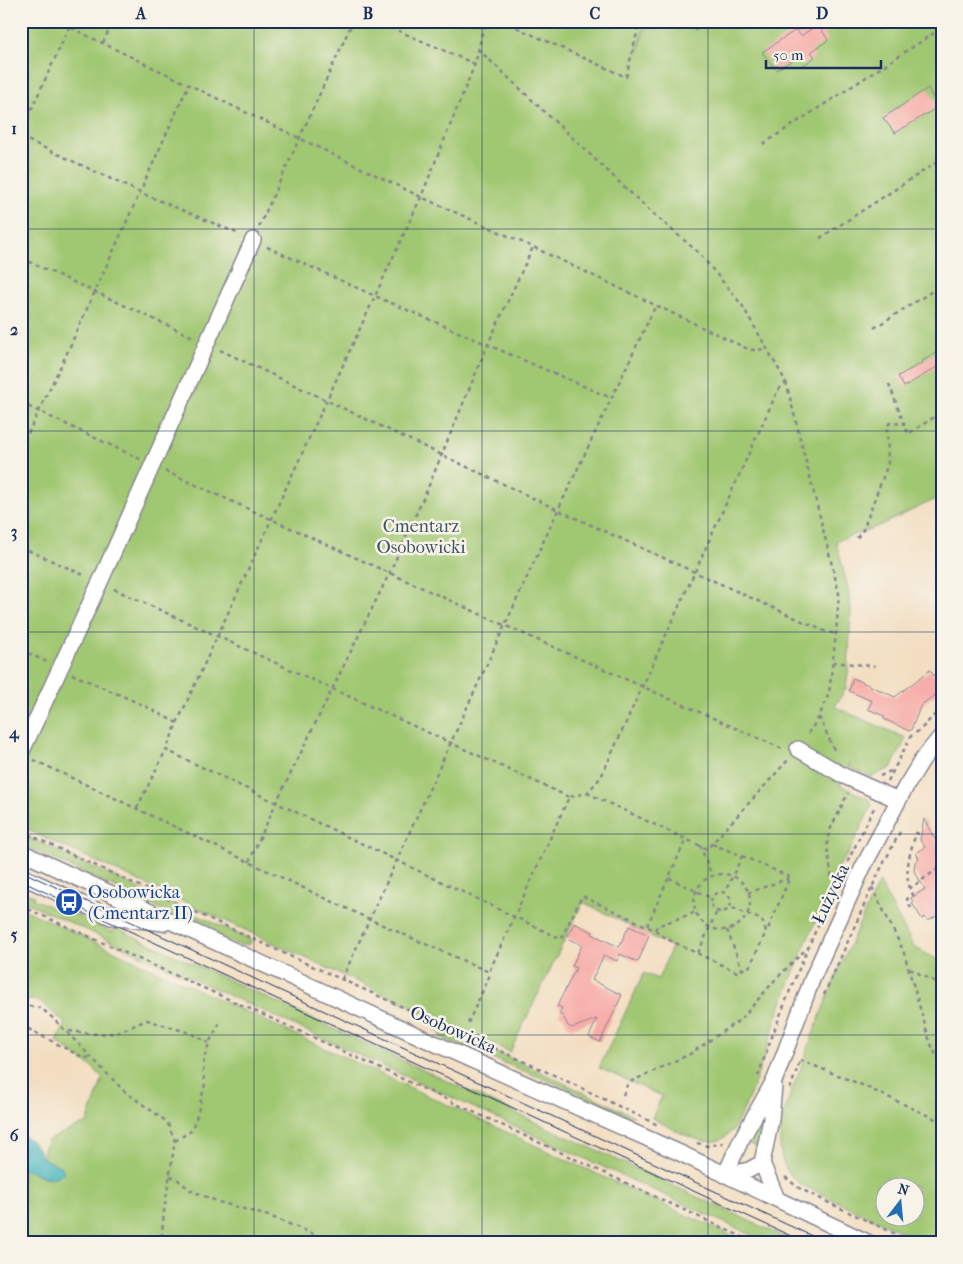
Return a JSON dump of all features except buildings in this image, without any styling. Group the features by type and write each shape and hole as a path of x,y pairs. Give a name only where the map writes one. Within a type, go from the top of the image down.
{"street":[{"path":"26,756 60,668 253,240"},
{"name":"Łużycka","path":"726,1174 741,1140 775,1079 813,978 863,868 898,800 922,760 942,734"},
{"path":"796,751 898,800"},
{"name":"Osobowicka","path":"21,852 175,924 726,1174 868,1243"},
{"path":"21,876 111,917 175,924"},
{"name":"Łużycka","path":"762,1163 771,1119 775,1079"},
{"path":"726,1174 749,1170 762,1163 777,1199"}],"path":[{"path":"57,21 421,196 750,350 767,349"},
{"path":"21,132 72,21"},
{"path":"103,42 113,21"},
{"path":"253,240 352,23 345,21"},
{"path":"376,21 475,64"},
{"path":"137,808 166,750 216,636 421,196 475,64 485,21"},
{"path":"502,21 626,77 640,21"},
{"path":"694,30 708,21"},
{"path":"763,144 942,28"},
{"path":"479,50 650,211 699,253 742,305 786,382 839,593 829,693 819,717 796,751 708,848 587,793"},
{"path":"21,448 67,353 189,84"},
{"path":"21,137 139,192 253,240 375,296 611,398"},
{"path":"820,238 942,159"},
{"path":"249,862 276,803 390,572 488,344 533,247"},
{"path":"21,258 558,510 824,631 836,634"},
{"path":"874,328 942,285"},
{"path":"342,980 504,625 656,305"},
{"path":"21,546 569,797 587,793 601,777 778,390 786,382"},
{"path":"889,384 908,434 942,412"},
{"path":"21,403 152,465 642,687 796,751"},
{"path":"857,538 863,530 888,464 887,426 890,423 905,424"},
{"path":"21,650 143,705 177,723"},
{"path":"833,662 875,666"},
{"path":"911,736 920,730 942,707"},
{"path":"819,717 837,757"},
{"path":"166,750 561,939 582,896 647,926 667,939 737,972 750,966 790,877"},
{"path":"26,756 369,919 489,972"},
{"path":"937,768 942,762"},
{"path":"879,777 893,770"},
{"path":"836,883 832,880 827,846 830,830 854,780"},
{"path":"468,1023 514,916 569,797"},
{"path":"21,831 342,980 556,1076 667,1129"},
{"path":"911,908 907,899 913,895 909,889 909,857 916,833 920,834"},
{"path":"647,926 686,839"},
{"path":"712,844 790,877"},
{"path":"700,845 712,876"},
{"path":"725,892 742,856"},
{"path":"909,889 942,866"},
{"path":"722,874 732,876 742,883 748,892 750,903 747,914 741,923 728,930 721,931 710,928 702,922 696,912 694,902 696,891 702,882 712,876 722,874"},
{"path":"748,892 790,877"},
{"path":"669,878 711,898"},
{"path":"823,998 872,886 903,950 930,1042 942,1068"},
{"path":"711,898 717,893 725,892"},
{"path":"725,892 730,897 730,907"},
{"path":"711,898 712,907 717,912 724,912 730,907"},
{"path":"21,906 306,1034 755,1243"},
{"path":"730,907 762,920 766,932"},
{"path":"655,930 657,926 696,912"},
{"path":"698,954 717,912"},
{"path":"728,930 742,969"},
{"path":"623,1095 628,1083 690,1054 741,1019 806,948"},
{"path":"909,969 942,985"},
{"path":"21,1005 41,1008 67,1031 124,1091 168,1124 175,1141 162,1243"},
{"path":"67,1031 94,1034 116,1033 147,1020 166,1024 209,1043"},
{"path":"175,1141 191,1131 197,1116 205,1084 203,1072 209,1043 221,1021"},
{"path":"21,1026 78,1055 94,1059"},
{"path":"787,1098 800,1060 862,1085 942,1122"},
{"path":"692,1142 707,1146 719,1145 724,1142"},
{"path":"781,1172 799,1188 915,1243"},
{"path":"170,1176 176,1178 190,1190 219,1202 272,1217 335,1243"},
{"path":"21,1236 47,1243"}],"green space":[{"name":"Cmentarz Osobowicki","path":"21,21 645,21 637,56 647,21 942,21 942,496 879,526 836,541 848,588 851,610 846,688 835,707 906,738 891,768 871,777 849,767 850,762 840,785 870,800 872,805 847,856 838,866 837,876 788,987 757,1078 745,1107 734,1128 723,1138 709,1141 692,1138 652,1118 662,1096 599,1068 644,973 658,979 672,947 583,902 510,1052 30,831 21,823"},
{"path":"21,834 251,940 250,944 238,945 21,844"},
{"path":"879,882 914,947 942,962 942,1243 925,1243 889,1226 926,1226 926,1176 876,1176 876,1220 800,1184 786,1169 782,1160 780,1136 784,1112 846,955"},
{"path":"21,890 34,896 33,899 53,908 55,906 113,932 116,928 797,1243 769,1243 21,900"},
{"path":"21,908 748,1243 21,1243 21,1170 25,1169 47,1178 42,1158 47,1141 87,1123 103,1078 91,1066 57,1042 65,1023 40,1001 21,999"},
{"path":"437,1026 634,1116 629,1117 566,1088 440,1037 441,1032 435,1029"},
{"path":"761,1116 764,1117 757,1147 747,1143"}],"water":[{"path":"21,1134 34,1144 42,1158 62,1167 64,1173 58,1176 47,1177 27,1170 21,1170"}],"tram line":[{"path":"21,871 827,1243"},
{"path":"21,881 806,1243"}],"place":[{"name":"Osobowicka (Cmentarz II)","path":"69,902"}]}
